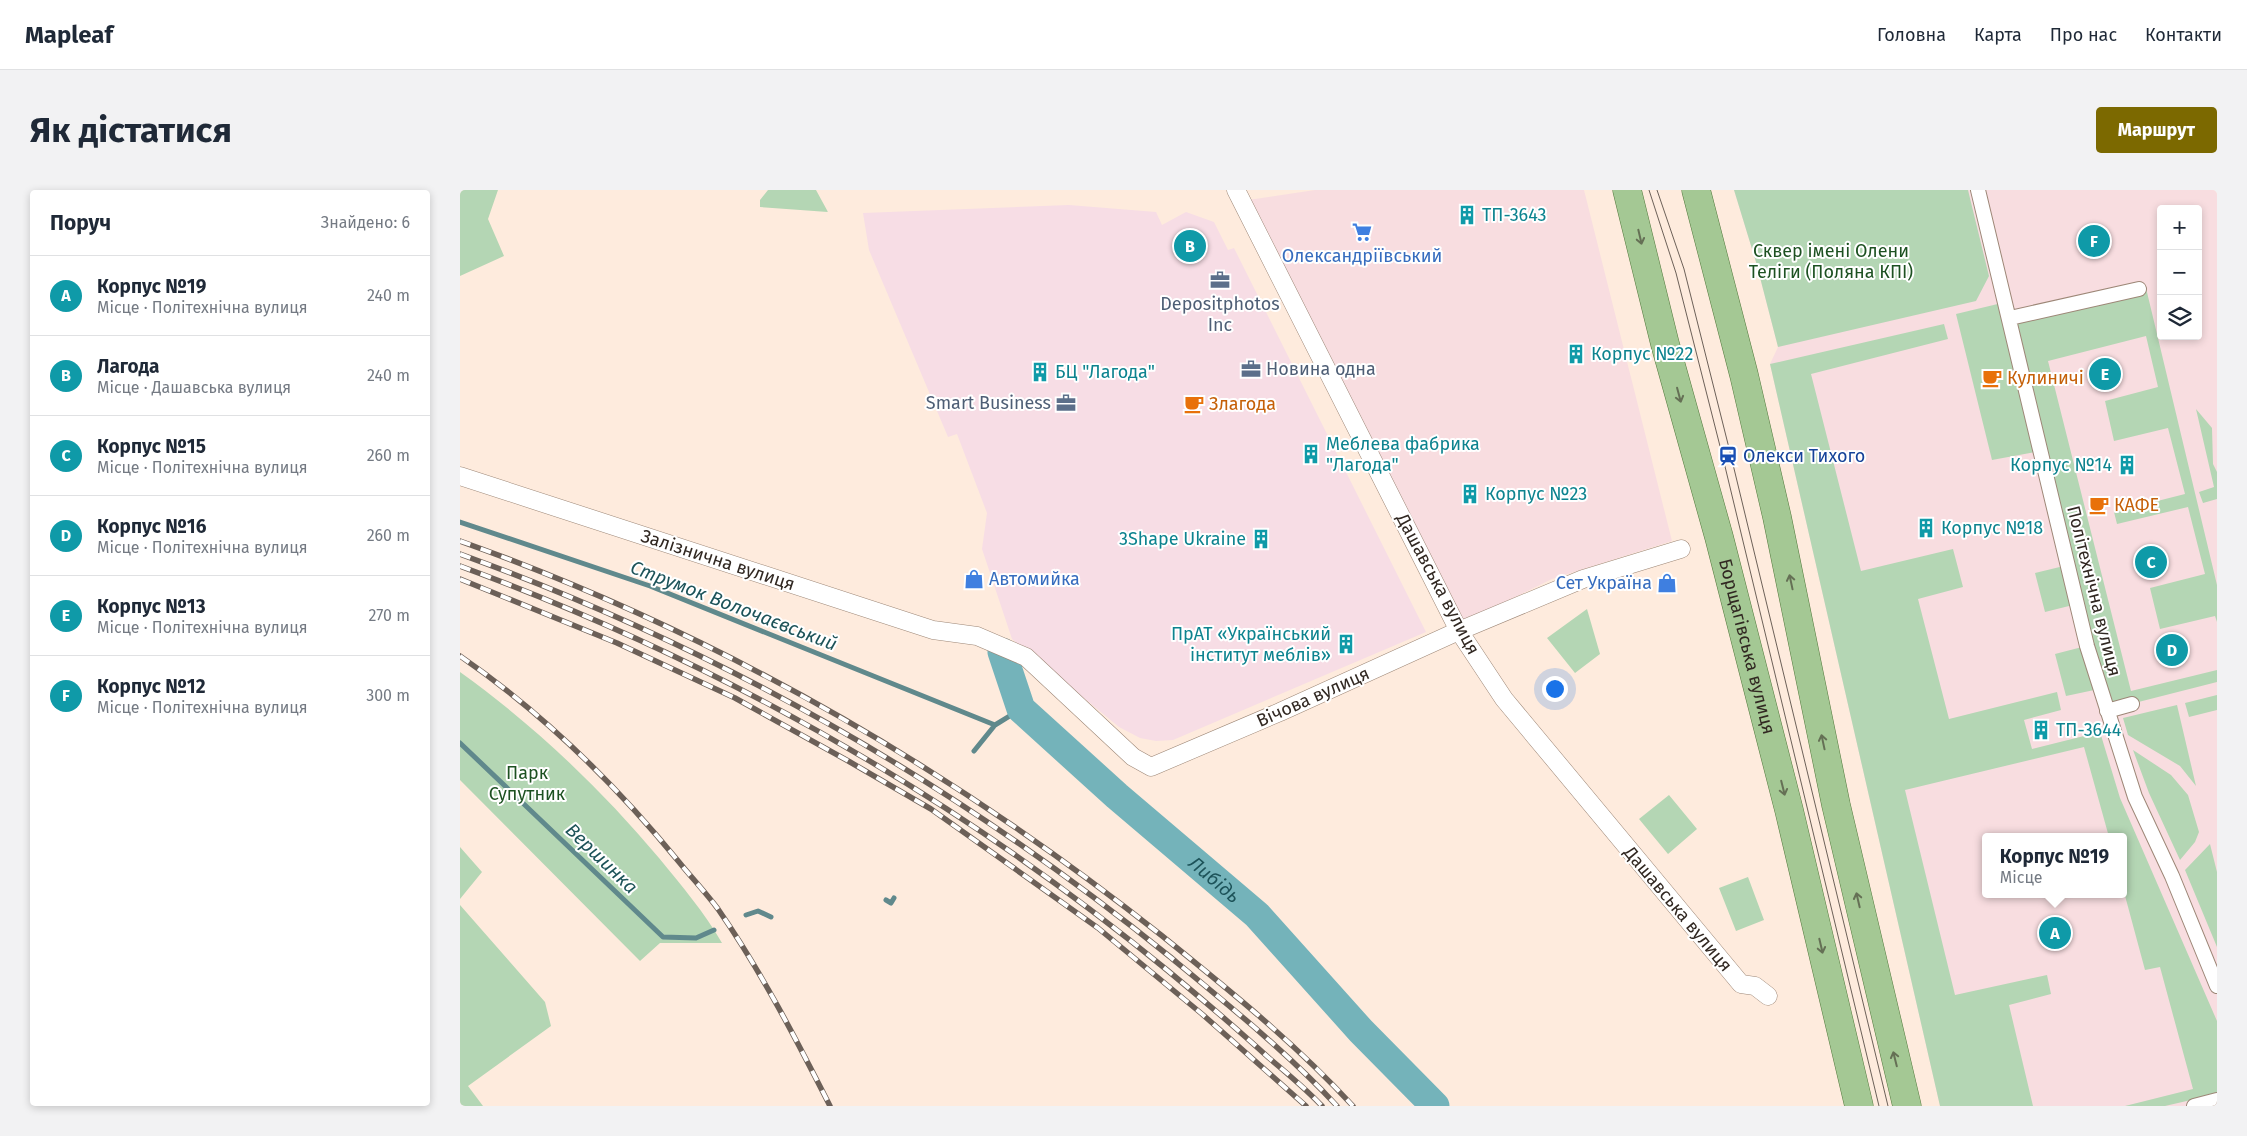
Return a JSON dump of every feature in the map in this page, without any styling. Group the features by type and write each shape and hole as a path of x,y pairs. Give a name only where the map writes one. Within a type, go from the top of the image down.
{"main road":[{"name":"Борщагівська вулиця","path":"1627,190 1665,344 1718,537 1789,810 1859,1106"},
{"path":"1696,190 1744,375 1777,517 1836,805 1906,1106"}],"street":[{"name":"Дашавська вулиця","path":"1236,190 1459,631 1504,699 1736,978 1742,984 1755,986 1768,996"},
{"name":"Політехнічна вулиця","path":"1978,190 2087,646 2135,797 2172,876 2217,986"},
{"path":"2010,318 2139,290"},
{"name":"Залізнична вулиця","path":"460,476 932,630 978,636"},
{"name":"Вічова вулиця","path":"978,636 1026,657 1134,757 1151,767 1280,712 1459,631 1583,579 1681,549"},
{"path":"2107,710 2132,704"},
{"path":"2194,1106 2217,1100"}],"shaded area":[{"path":"1315,190 1584,190 1672,541 1552,579 1460,624 1248,200"},
{"path":"1734,190 2217,190 2217,1106 1940,1106 1770,364 1778,347 1756,262"},
{"path":"1069,205 1156,212 1162,225 1186,212 1214,222 1228,250 1234,248 1426,632 1173,740 1156,741 1140,738 1119,727 1012,639 982,549 987,513 957,434 948,437 869,250 863,213"}],"green space":[{"path":"460,190 498,190 488,219 504,256 460,276"},
{"path":"768,190 816,190 828,212 760,207 760,200"},
{"name":"Сквер імені Олени Теліги (Поляна КПІ)","path":"1734,190 1968,190 1989,276 1976,301 1778,347 1756,262"},
{"path":"2146,288 2217,585 2217,622 2215,616 2160,629 2150,588 2205,574 2188,507 2117,524 2114,512 2185,494 2168,428 2114,441 2105,401 2158,387 2146,336 2048,361 2131,691 2217,670 2217,682 2107,710 2099,689 2066,696 2055,654 2086,646 2077,604 2045,612 2035,573 2068,565 2040,451 1992,460 1956,314 2006,302 2010,318"},
{"path":"1944,324 1948,339 1811,374 1861,571 1953,549 1963,587 1918,599 1949,719 2057,692 2061,710 2024,720 2032,749 2100,732 2120,798 2217,1021 2217,1094 2165,1106 2125,1106 2193,1089 2160,967 2145,970 2126,898 2127,833 2108,833 2084,747 1905,790 1955,995 2047,975 2051,994 2009,1005 2033,1106 1940,1106 1770,364"},
{"path":"2196,409 2212,428 2213,464 2217,472 2217,499 2203,503 2199,492 2214,487"},
{"path":"1587,609 1600,654 1575,673 1547,638"},
{"name":"Парк Супутник","path":"460,672 540,736 614,807 684,889 722,943 660,943 640,961 460,780"},
{"path":"2217,695 2217,710 2189,717 2185,703"},
{"path":"2177,705 2196,786 2180,766 2128,735 2123,718"},
{"path":"2133,750 2171,775 2188,795 2199,832 2195,842 2180,860 2149,793"},
{"path":"1669,795 1697,829 1668,854 1639,819"},
{"path":"2210,844 2217,872 2217,947 2185,870"},
{"name":"Парк Супутник","path":"460,847 482,872 460,899"},
{"path":"1748,877 1764,920 1736,931 1719,888"},
{"path":"460,905 545,1002 551,1026 468,1086 483,1106 460,1106"}],"waterway":[{"name":"Струмок Волочаєвський","path":"460,522 650,586 995,725"},
{"name":"Либідь","path":"1002,652 1021,709 1117,796 1257,915 1361,1031 1435,1106"},
{"name":"Вершинка","path":"974,751 995,725 1021,709"},
{"name":"Вершинка","path":"460,743 663,937 696,938 714,930"},
{"name":"Вершинка","path":"886,900 891,903 894,898"},
{"name":"Вершинка","path":"746,915 758,911 771,917"}],"tram line":[{"path":"1649,190 1676,273 1722,454 1879,1106"},
{"path":"1657,190 1684,269 1888,1106"}],"railway":[{"path":"460,541 554,577 647,617 738,662 827,710 913,761 998,816 1081,874 1161,935 1284,1038 1353,1106"},
{"path":"460,554 556,591 649,632 741,677 831,725 919,778 1004,834 1088,893 1169,956 1277,1047 1337,1106"},
{"path":"460,566 556,603 650,645 741,690 831,738 918,791 1003,847 1086,907 1167,970 1296,1081 1322,1106"},
{"path":"460,579 617,643 735,698 931,809 1098,928 1202,1014 1306,1106"},
{"path":"460,656 520,701 604,778 655,833 709,897 734,933 763,981 830,1106"}],"place":[{"name":"ТП-3643","path":"1467,215"},
{"name":"Олександріївський","path":"1362,232"},
{"name":"Корпус №12","path":"2094,241"},
{"name":"Лагода","path":"1190,246"},
{"name":"Depositphotos Inc","path":"1220,280"},
{"name":"Корпус №22","path":"1576,354"},
{"name":"Новина одна","path":"1251,369"},
{"name":"БЦ \"Лагода\"","path":"1040,372"},
{"name":"Корпус №13","path":"2105,374"},
{"name":"Кулиничі","path":"1992,378"},
{"name":"Smart Business","path":"1066,403"},
{"name":"Злагода","path":"1194,404"},
{"name":"Меблева фабрика \"Лагода\"","path":"1311,454"},
{"name":"Олекси Тихого","path":"1728,456"},
{"name":"Корпус №14","path":"2127,465"},
{"name":"Корпус №23","path":"1470,494"},
{"name":"КАФЕ","path":"2099,505"},
{"name":"Корпус №18","path":"1926,528"},
{"name":"3Shape Ukraine","path":"1261,539"},
{"name":"Корпус №15","path":"2151,562"},
{"name":"Автомийка","path":"974,579"},
{"name":"Сет Україна","path":"1667,583"},
{"name":"ПрАТ «Український інститут меблів»","path":"1346,644"},
{"name":"Корпус №16","path":"2172,650"},
{"name":"ТП-3644","path":"2041,730"},
{"name":"Корпус №19","path":"2055,933"}]}
